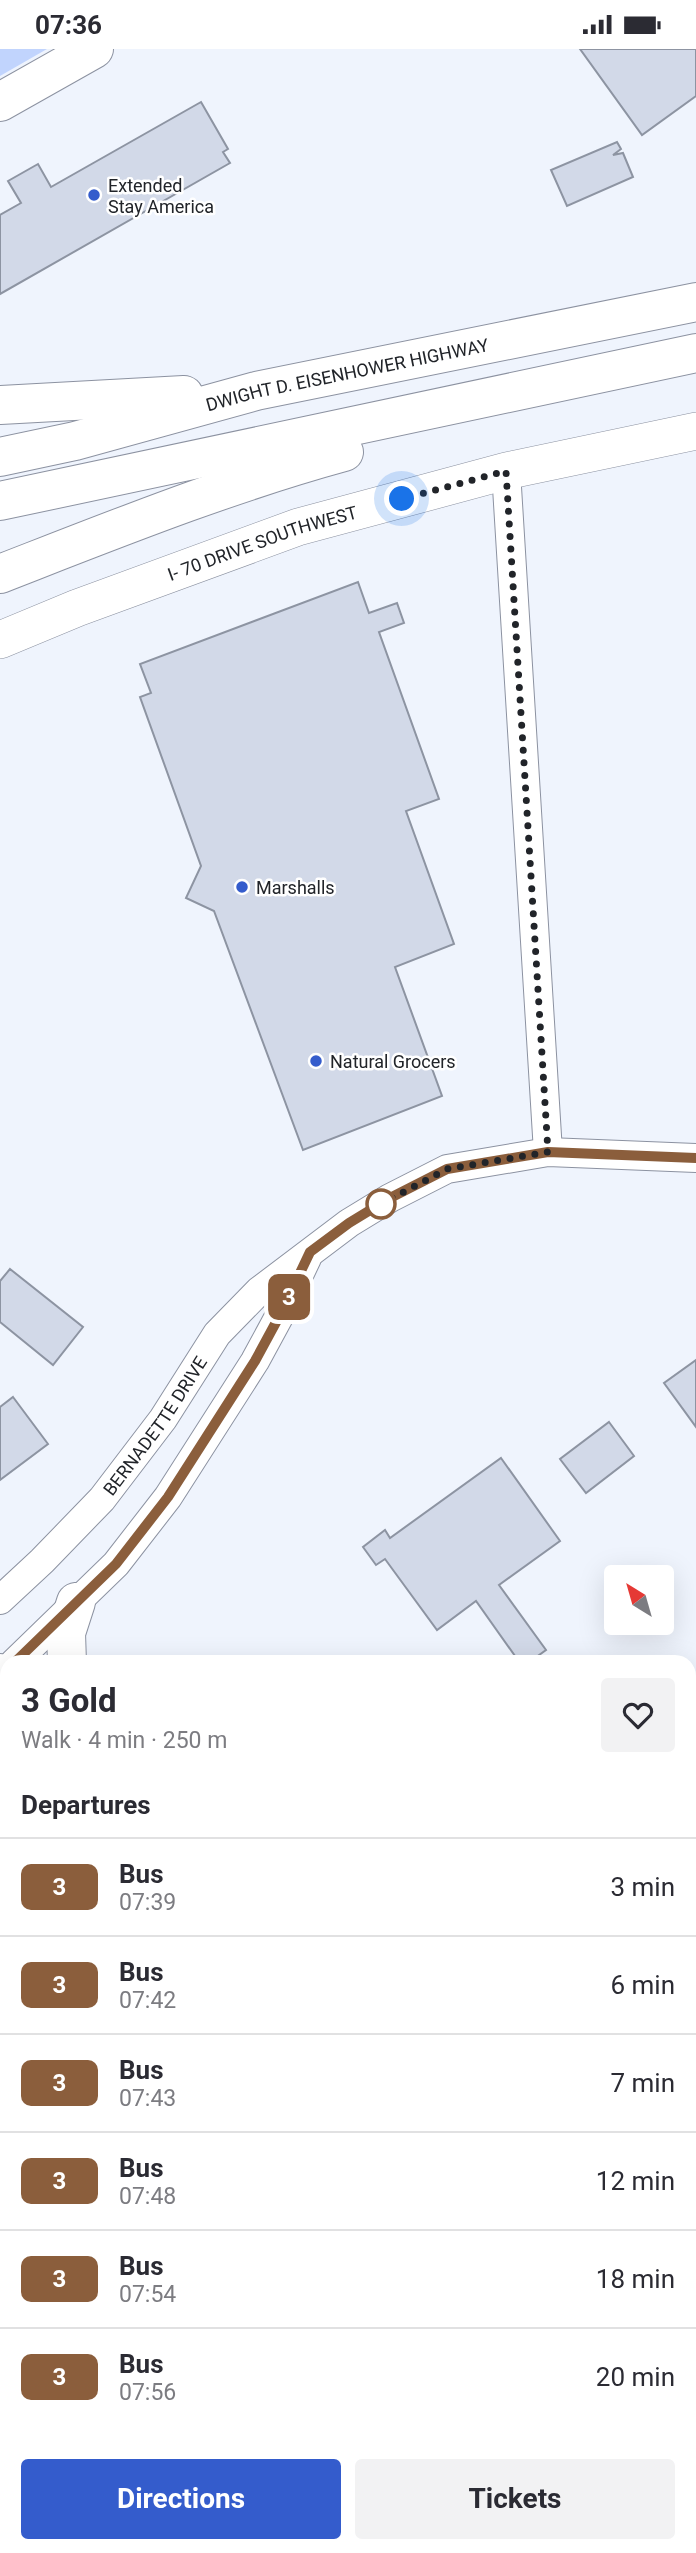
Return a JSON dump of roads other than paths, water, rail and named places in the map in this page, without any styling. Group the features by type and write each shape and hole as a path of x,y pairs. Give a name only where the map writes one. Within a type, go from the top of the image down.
{"main road":[{"path":"0,102 94,49"},
{"name":"DWIGHT D. EISENHOWER HIGHWAY","path":"0,457 75,441 256,391 696,302"},
{"path":"0,501 696,353"},
{"path":"0,405 256,391"},
{"path":"0,574 162,511 299,464 435,427 490,397"},
{"path":"67,1655 66,1633 76,1602"}],"street":[{"name":"I- 70 DRIVE SOUTHWEST","path":"0,640 77,608 298,527 506,471 696,431"},
{"path":"506,471 548,1152"},
{"name":"BERNADETTE DRIVE","path":"0,1600 102,1499 163,1419 217,1333 259,1291 349,1223 390,1198 447,1169 548,1152 696,1158"},
{"name":"BERNADETTE DRIVE","path":"23,1655 116,1564 190,1464 255,1361 310,1252"}],"place":[{"name":"Extended Stay America","path":"94,195"},
{"name":"Marshalls","path":"242,887"},
{"name":"Natural Grocers","path":"316,1061"}]}
